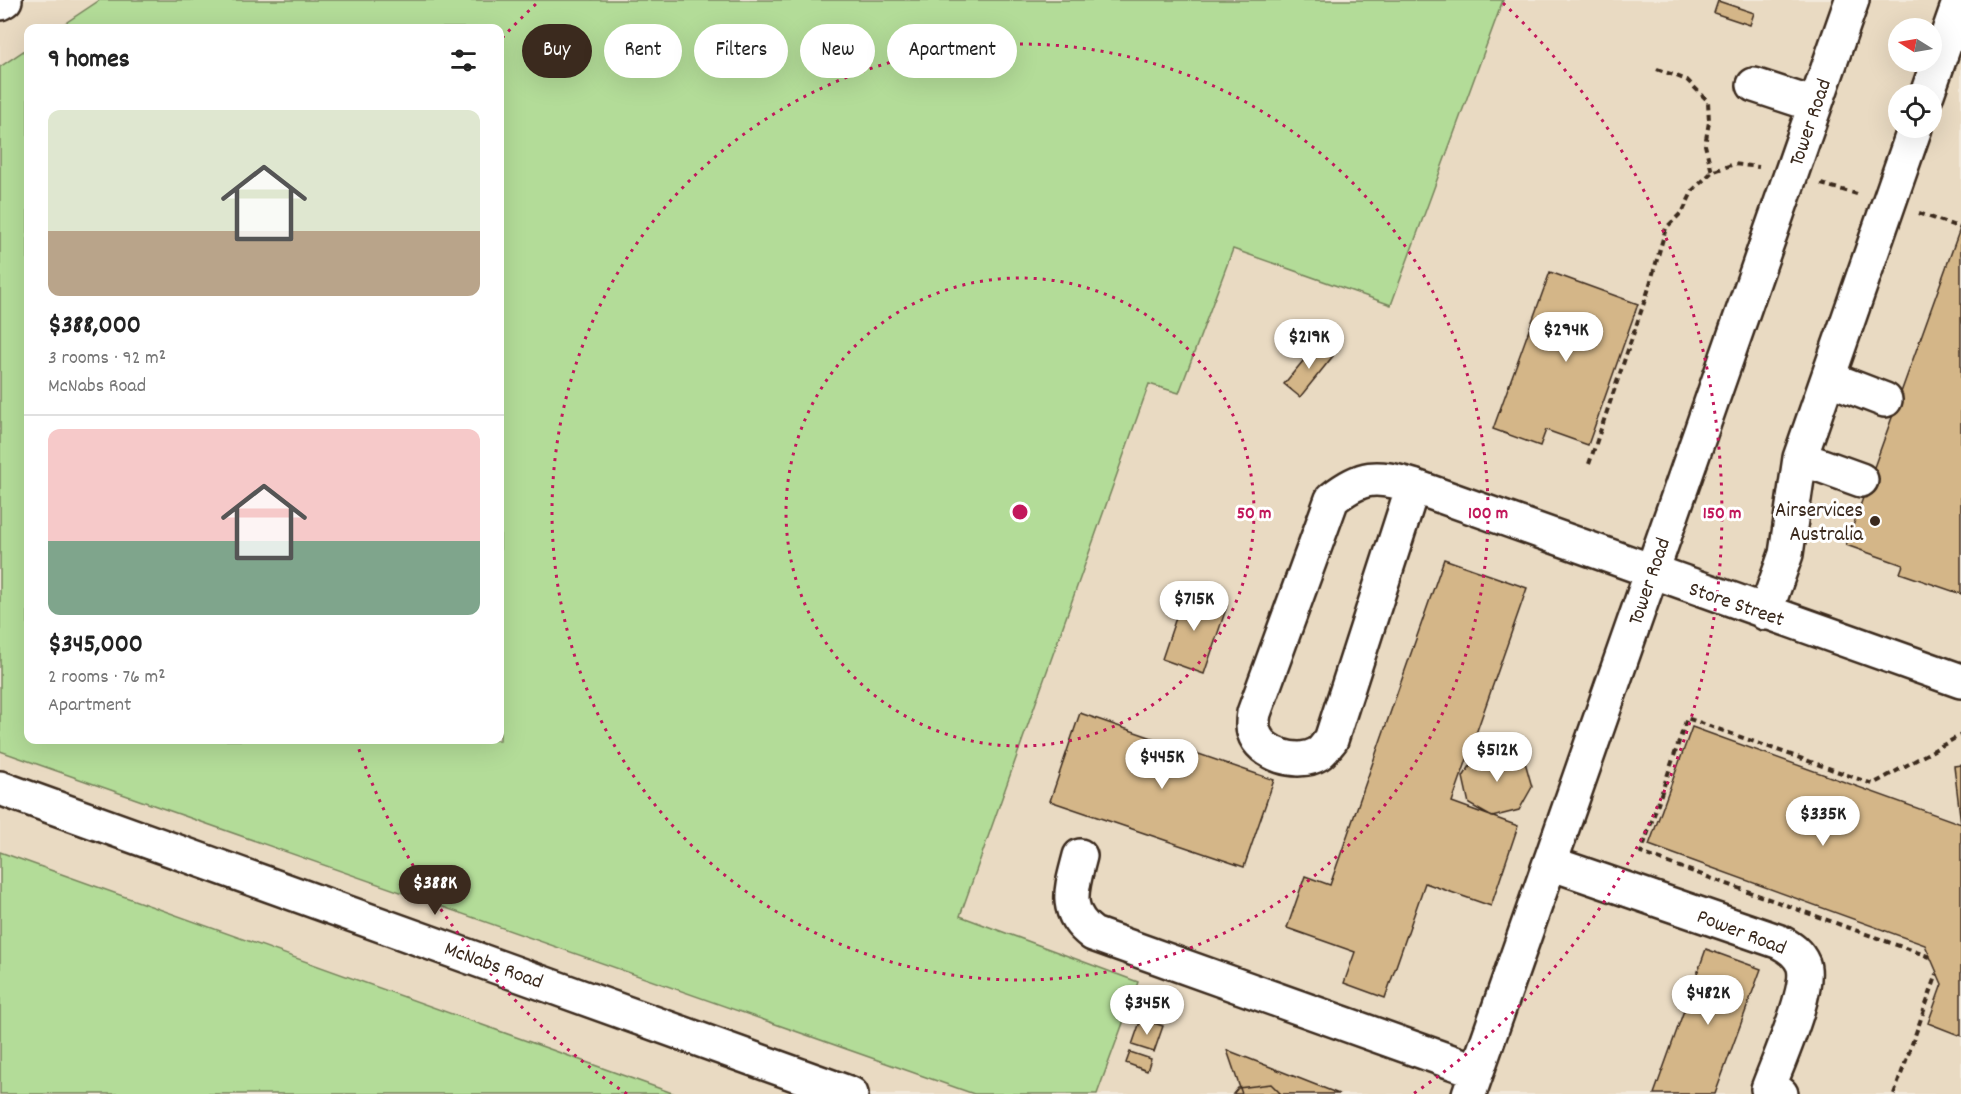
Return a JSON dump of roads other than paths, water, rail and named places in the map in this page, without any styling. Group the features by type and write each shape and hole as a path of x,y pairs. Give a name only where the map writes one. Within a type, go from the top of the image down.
{"street":[{"path":"0,3 4,0"},
{"name":"Tower Road","path":"1473,1082 1852,0"},
{"path":"1931,84 1960,0"},
{"path":"1754,85 1815,105"},
{"path":"1765,613 1786,554 1800,458 1912,138"},
{"path":"1828,378 1885,400"},
{"path":"1800,458 1861,480"},
{"name":"Store Street","path":"1413,486 1331,740 1317,754 1298,759 1279,755 1262,747 1253,731 1254,713 1332,499 1351,484 1370,477 1413,486 1651,573 1961,681"},
{"name":"McNabs Road","path":"0,788 851,1094"},
{"path":"1080,856 1071,892 1073,910 1080,924 1093,934 1473,1082"},
{"name":"Power Road","path":"1550,863 1780,942 1796,951 1804,966 1805,988 1774,1092"}],"place":[{"name":"Airservices Australia","path":"1875,521"}]}
